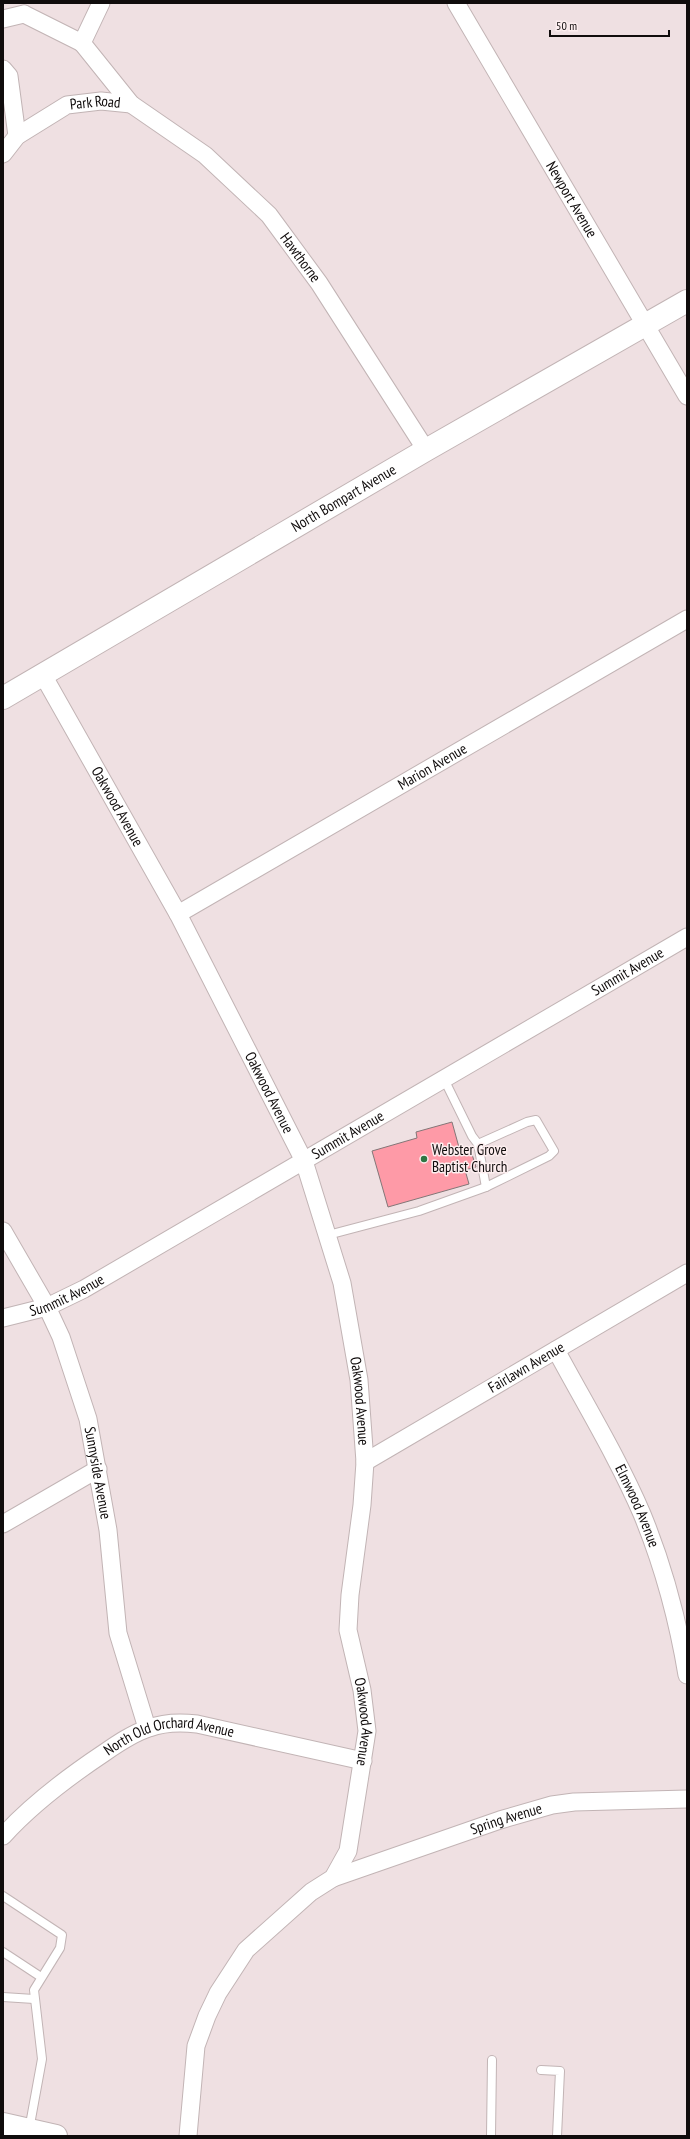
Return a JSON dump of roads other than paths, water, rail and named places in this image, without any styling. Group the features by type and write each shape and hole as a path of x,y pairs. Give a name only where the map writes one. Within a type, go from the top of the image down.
{"street":[{"path":"3,19 27,9 82,43 101,3"},
{"name":"Newport Avenue","path":"456,3 687,396"},
{"name":"Park Road","path":"82,43 131,104"},
{"path":"3,69 9,76 17,136"},
{"name":"Park Road","path":"3,154 17,136 67,105 101,101 131,104"},
{"name":"Hawthorne","path":"131,104 205,155 269,215 319,283 426,450"},
{"name":"North Bompart Avenue","path":"3,698 426,450 687,301"},
{"name":"Marion Avenue","path":"178,914 687,619"},
{"name":"Oakwood Avenue","path":"44,674 178,914 304,1161 342,1283 351,1326 359,1380 365,1462 362,1505 350,1595 348,1630 365,1709 367,1730 348,1851 333,1878 311,1892 246,1950 218,1993 206,2016 196,2046 188,2136"},
{"name":"Summit Avenue","path":"3,1318 47,1307 84,1289 687,937"},
{"name":"Sunnyside Avenue","path":"3,1231 47,1307 61,1337 88,1419 108,1530 118,1633 147,1728"},
{"name":"Fairlawn Avenue","path":"365,1462 687,1272"},
{"name":"Elmwood Avenue","path":"556,1350 616,1460 642,1514 660,1565 674,1612 687,1675"},
{"path":"3,1524 98,1469"},
{"name":"North Old Orchard Avenue","path":"3,1836 56,1787 116,1745 147,1728 162,1724 181,1722 197,1724 363,1761"},
{"name":"Spring Avenue","path":"333,1878 544,1807 574,1802 687,1799"},
{"path":"3,2124 29,2133 56,2136"}],"lane":[{"path":"444,1079 472,1136 478,1144 486,1186"},
{"path":"328,1235 419,1211 486,1186 549,1156 554,1151 536,1120 527,1122 478,1144"},
{"path":"3,1896 62,1935 60,1948 34,1990 42,2059 29,2133"},
{"path":"3,1952 41,1977"},
{"path":"3,1997 34,1999"},
{"path":"491,2136 492,2060"},
{"path":"541,2070 560,2071 557,2136"}],"place":[{"name":"Webster Grove Baptist Church","path":"424,1159"}]}
